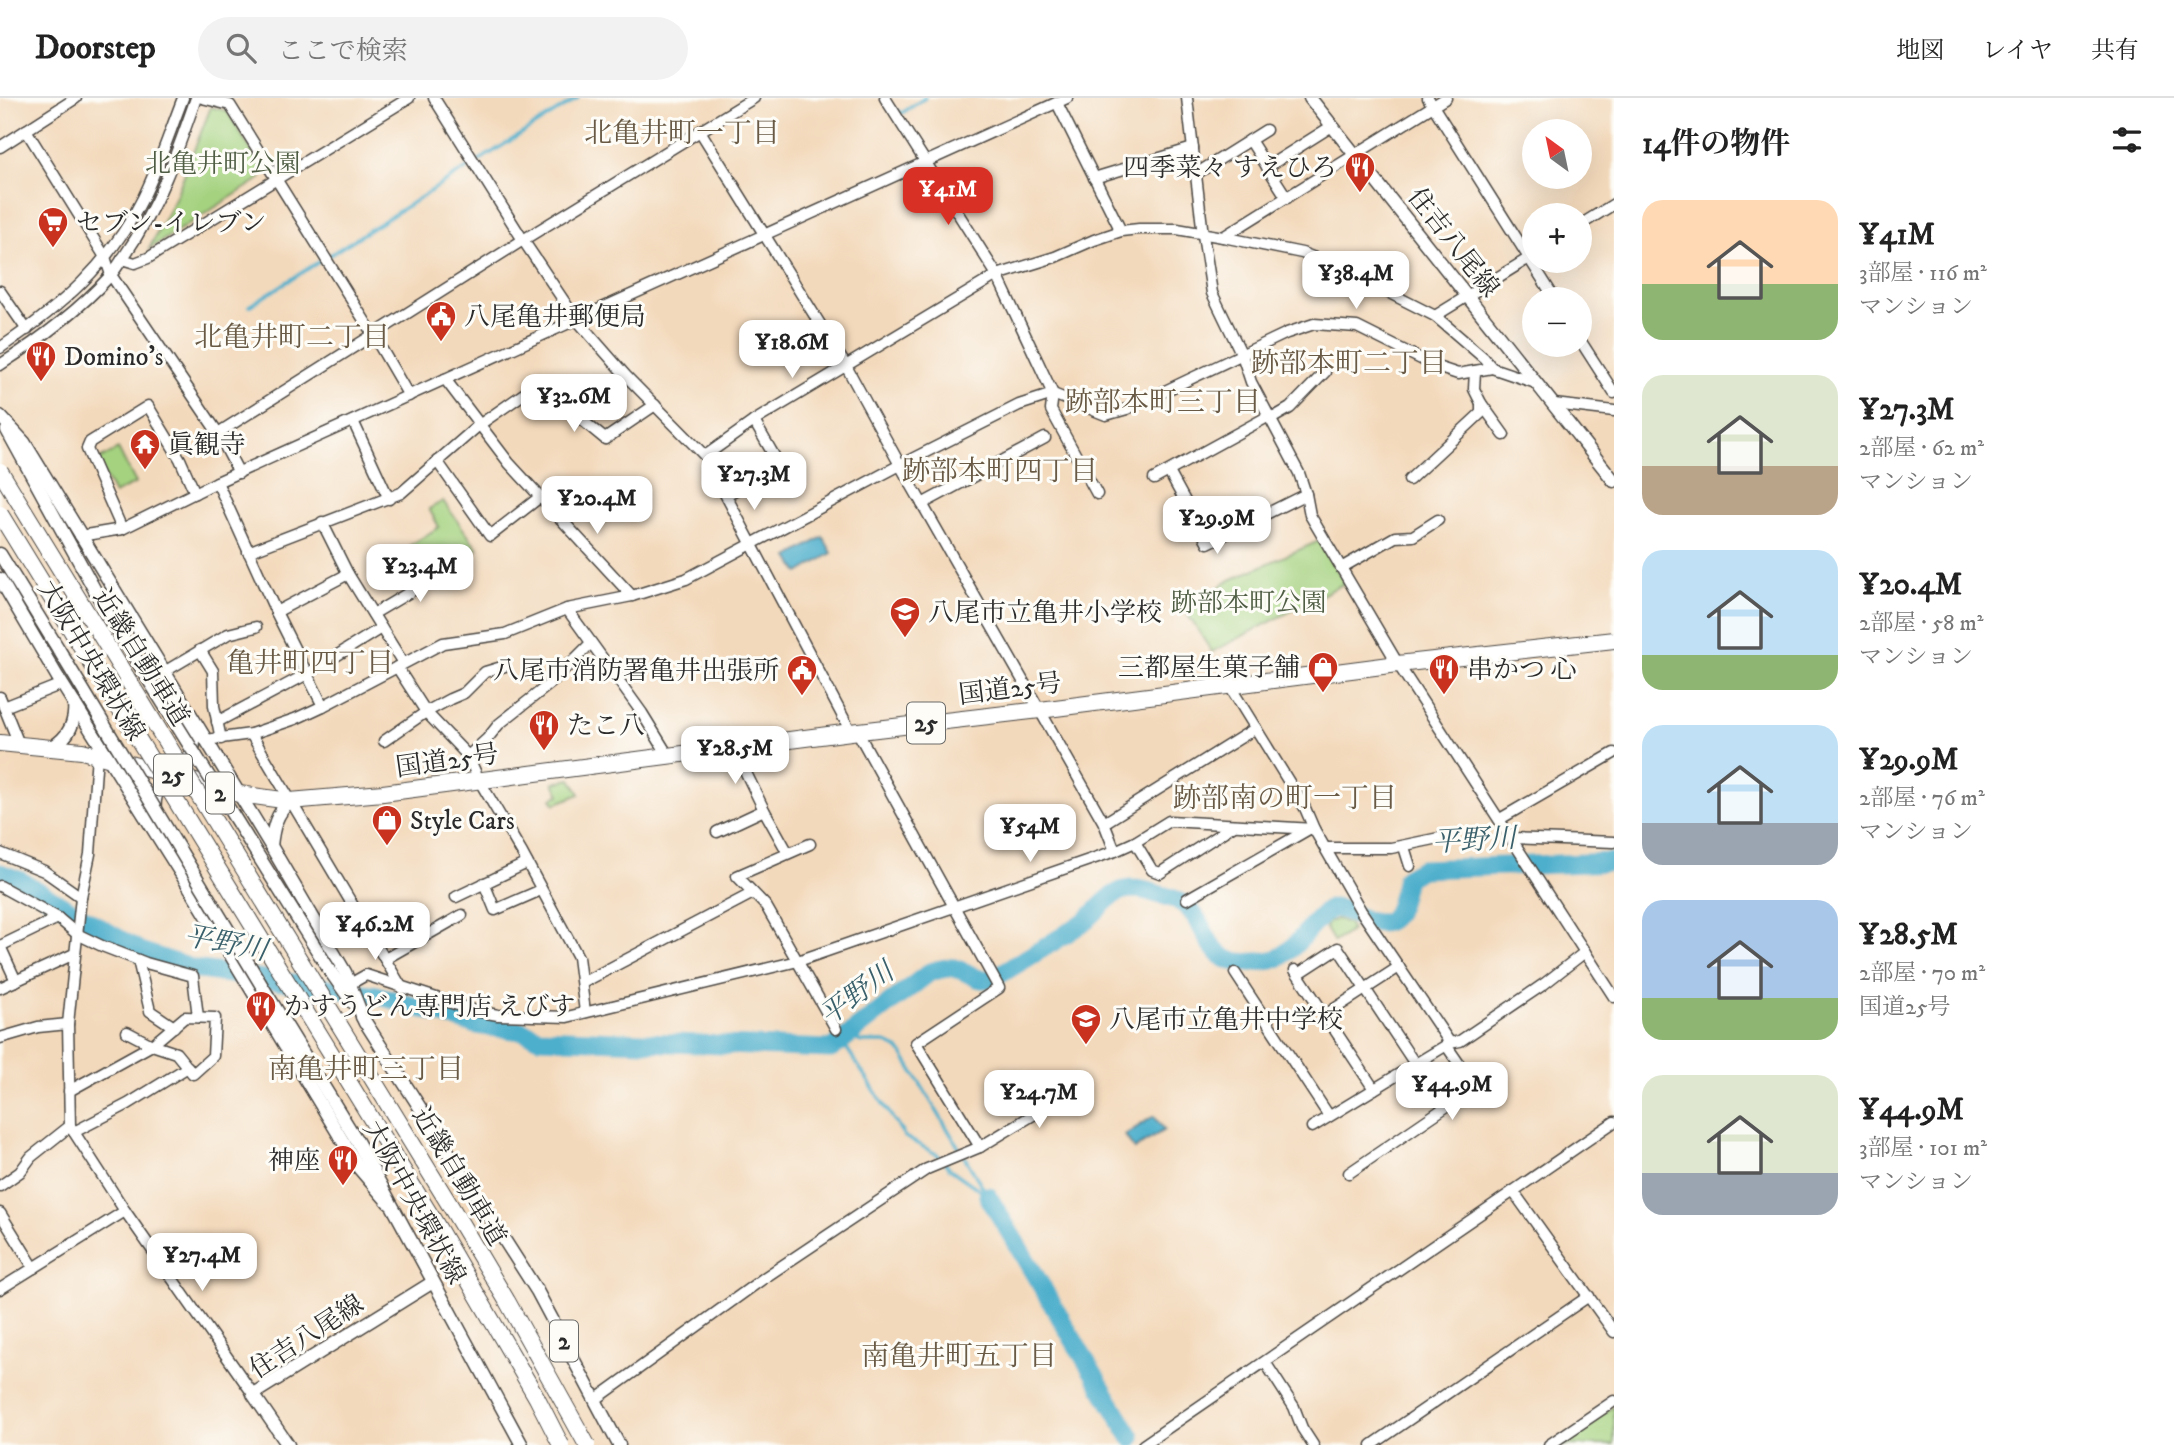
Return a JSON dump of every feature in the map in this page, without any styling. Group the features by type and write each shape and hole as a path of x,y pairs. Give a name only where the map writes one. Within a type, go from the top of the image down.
{"highway":[{"name":"近畿自動車道","path":"0,471 451,1206 587,1445"},
{"name":"近畿自動車道","path":"0,514 426,1209 561,1445"},
{"name":"国道25号","path":"0,743 52,747 102,755 239,794 290,802 383,793 854,731 1398,664 1614,640"}],"main road":[{"name":"住吉八尾線","path":"1310,98 1614,481"},
{"name":"大阪中央環状線","path":"0,417 24,442 271,846 345,972 365,1023"},
{"name":"大阪中央環状線","path":"0,417 109,616 330,971 537,1291 619,1445"},
{"name":"大阪中央環状線","path":"0,554 357,1141 522,1445"},
{"path":"0,579 74,702 102,755 232,956 359,1168 389,1203"},
{"path":"163,847 167,835 157,819 154,801 160,786 184,764 194,746 194,740 171,704 174,690"},
{"path":"52,747 67,735 75,714 74,702"},
{"path":"271,846 272,829 277,816 290,802"},
{"name":"住吉八尾線","path":"288,1445 253,1394 433,1282"}],"street":[{"path":"0,146 76,98"},
{"path":"0,348 72,294 121,236 144,196 183,98"},
{"path":"0,365 58,324 111,275 139,234 168,174 196,98"},
{"path":"202,98 230,104 409,396"},
{"path":"122,258 135,263 148,258 409,98"},
{"path":"434,98 576,319 626,376 705,456 854,731 999,988 916,1043 980,1147"},
{"path":"219,433 523,240 754,98"},
{"path":"885,98 997,275 1053,394 1051,410 1097,494"},
{"path":"1187,98 1212,293 1242,355 1251,382 1299,473 1310,515 1398,664 1614,997"},
{"path":"1223,237 1356,155 1431,102 1446,98"},
{"path":"80,536 122,529 217,482 1062,100 1094,178 1121,231"},
{"path":"1431,102 1522,241"},
{"path":"1267,167 1332,126"},
{"path":"26,130 105,257 111,275 219,433 239,472"},
{"path":"1196,174 1266,130"},
{"path":"700,131 846,366 1104,823 1115,851"},
{"path":"1250,140 1286,198"},
{"path":"1094,178 1193,148"},
{"path":"1592,218 1614,204"},
{"path":"705,456 754,421 997,275 1055,257 1121,231 1177,229 1302,253 1336,265 1435,316 1492,368"},
{"path":"1435,316 1522,262"},
{"path":"0,291 27,330"},
{"path":"206,740 251,734 295,719 443,643 505,634 568,609 632,596 686,579 1019,405 1053,394 1106,415 1127,409 1287,333 1314,324 1357,327 1437,367 1458,374 1492,368 1536,383"},
{"path":"1591,357 1614,393"},
{"path":"1475,371 1473,384 1481,403 1504,435"},
{"path":"1154,479 1290,408 1325,372"},
{"path":"445,379 479,425 540,496 632,596"},
{"path":"248,552 401,493 479,425 538,384 605,439 655,405"},
{"path":"1409,480 1481,412 1481,403"},
{"path":"1554,404 1614,411"},
{"path":"122,529 87,449 90,442 148,406 180,459 195,493"},
{"path":"353,421 389,499"},
{"path":"726,495 780,466 754,421"},
{"path":"922,504 1045,438"},
{"path":"436,461 490,536 540,496"},
{"path":"1169,472 1208,543 1306,494"},
{"path":"217,482 276,612 323,706"},
{"path":"1341,568 1395,537 1413,536 1438,520"},
{"path":"322,522 348,574 382,628 426,712 468,756 578,957 585,1012"},
{"path":"373,614 452,567"},
{"path":"276,612 348,574"},
{"path":"568,609 642,713 669,757"},
{"path":"164,672 228,634 256,627"},
{"path":"216,722 307,674 382,628"},
{"path":"468,756 499,724 551,683 591,643"},
{"path":"200,650 213,671 216,722 221,739"},
{"path":"384,741 426,712 464,694 485,672 505,666"},
{"path":"19,744 2,702 62,684"},
{"path":"1229,685 1303,804 1312,829 1361,911 1475,1087 1349,1173"},
{"path":"1104,823 1256,728"},
{"path":"251,734 402,988"},
{"path":"734,748 788,853"},
{"path":"1500,819 1614,753"},
{"path":"102,755 90,854 81,897 68,1024 72,1129 125,1211 253,1394"},
{"path":"717,832 764,810"},
{"path":"350,984 366,975 498,1016 566,1017 798,961 1115,851 1169,821 1312,829"},
{"path":"1135,842 1152,870 1160,873 1234,825"},
{"path":"1187,899 1312,829"},
{"path":"1325,848 1404,847 1444,837"},
{"path":"1512,838 1614,842"},
{"path":"810,844 737,876 766,906 836,1029"},
{"path":"1404,847 1410,866"},
{"path":"0,853 44,871 81,897"},
{"path":"456,897 527,863"},
{"path":"484,883 495,910 541,891"},
{"path":"0,886 58,918 77,934 138,960 193,976 198,1017"},
{"path":"582,983 753,893"},
{"path":"385,959 462,915"},
{"path":"16,981 0,946 58,918"},
{"path":"1374,1089 1297,972 1338,948 1415,1064"},
{"path":"1312,1127 1448,1044 1460,1041 1544,984 1585,952"},
{"path":"0,988 74,954"},
{"path":"138,960 150,1011 174,1027"},
{"path":"1325,1015 1399,967"},
{"path":"1235,973 1329,1116"},
{"path":"69,1091 152,1045 185,1017 215,1018 213,1056 193,1074 176,1053 152,1045 127,1032"},
{"path":"0,1038 38,1027 68,1024"},
{"path":"0,1186 20,1172 31,1157 72,1129 128,1104 188,1067"},
{"path":"595,1400 804,1250 927,1169 980,1147 1081,1086"},
{"path":"1143,1445 1614,1122"},
{"path":"1513,1191 1614,1332"},
{"path":"0,1289 125,1211"},
{"path":"0,1213 34,1268"},
{"path":"1372,1445 1588,1296"},
{"path":"1265,1362 1294,1407 1302,1428 1313,1445"},
{"path":"1549,1445 1614,1401"}],"green space":[{"name":"北亀井町公園","path":"211,107 227,111 262,168 260,179 149,249 175,198"},
{"path":"118,449 136,483 114,494 96,461"},
{"path":"443,501 478,549 455,563 439,553 419,563 409,546 439,527 429,509"},
{"name":"跡部本町公園","path":"1319,541 1345,583 1212,652 1184,609 1230,580"},
{"path":"571,779 580,794 555,804 552,798 560,795 554,783"},
{"path":"1337,919 1348,923 1352,930 1334,942 1325,927 1328,922"},
{"path":"1614,1406 1614,1445 1559,1445"}],"water":[{"path":"823,537 832,553 799,573 789,557"},
{"path":"1154,1116 1164,1130 1134,1149 1125,1135"}],"waterway":[{"path":"249,306 578,98"},
{"path":"897,110 902,113 925,98"},
{"name":"平野川","path":"0,873 21,881 140,951 194,969 377,995 476,1025 522,1031 539,1038 831,1049 930,972 951,968 980,979 999,975 1074,928 1111,897 1124,890 1144,890 1179,901 1190,910 1219,954 1238,962 1256,962 1283,955 1321,916 1334,908 1372,922 1389,921 1398,908 1406,878 1422,869 1614,862"},
{"path":"847,1037 862,1042 885,1042 900,1050 988,1196"},
{"path":"842,1041 905,1137 938,1155 950,1169 984,1193"},
{"path":"988,1196 1131,1437"}],"place":[{"name":"四季菜々 すえひろ","path":"1360,194"},
{"name":"セブン-イレブン","path":"53,249"},
{"name":"八尾亀井郵便局","path":"441,343"},
{"name":"Domino's","path":"41,383"},
{"name":"眞観寺","path":"145,471"},
{"name":"八尾市立亀井小学校","path":"905,639"},
{"name":"三都屋生菓子舗","path":"1323,694"},
{"name":"串かつ 心","path":"1444,696"},
{"name":"八尾市消防署亀井出張所","path":"802,697"},
{"name":"たこ八","path":"544,752"},
{"name":"Style Cars","path":"387,847"},
{"name":"かすうどん専門店 えびす","path":"261,1033"},
{"name":"八尾市立亀井中学校","path":"1086,1046"},
{"name":"神座","path":"343,1187"}],"district":[{"name":"北亀井町一丁目","path":"682,132"},
{"name":"北亀井町二丁目","path":"292,336"},
{"name":"跡部本町二丁目","path":"1349,362"},
{"name":"跡部本町三丁目","path":"1163,401"},
{"name":"跡部本町四丁目","path":"1000,470"},
{"name":"亀井町四丁目","path":"310,662"},
{"name":"跡部南の町一丁目","path":"1285,797"},
{"name":"南亀井町三丁目","path":"366,1068"},
{"name":"南亀井町五丁目","path":"959,1355"}]}
